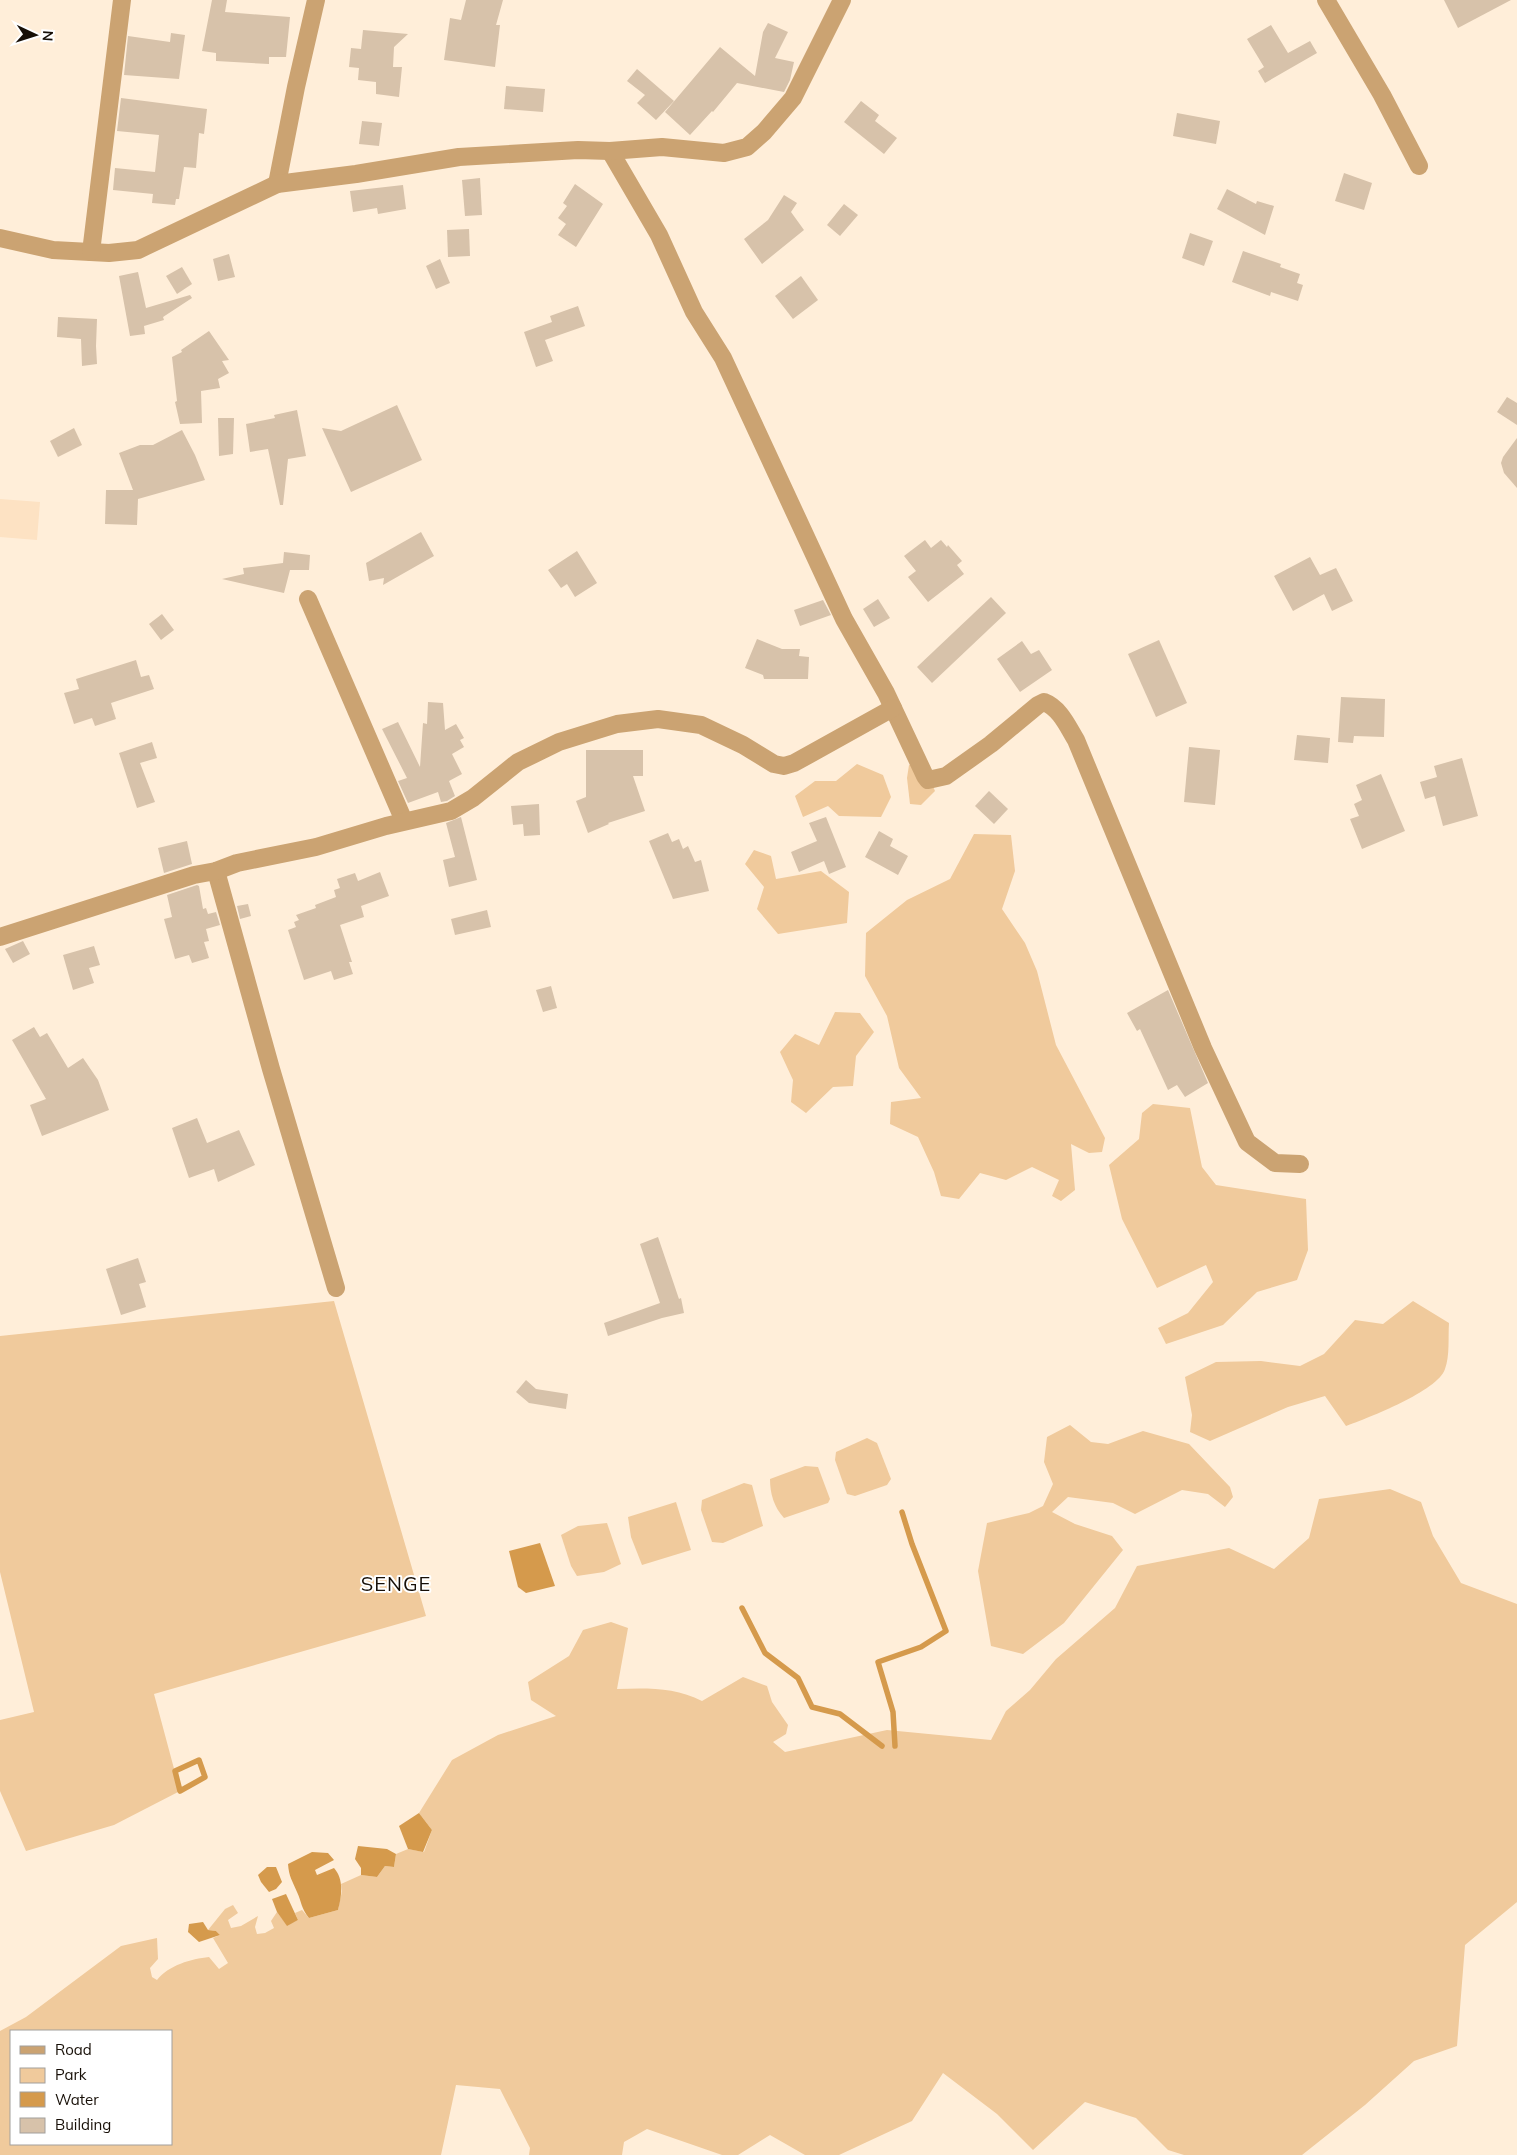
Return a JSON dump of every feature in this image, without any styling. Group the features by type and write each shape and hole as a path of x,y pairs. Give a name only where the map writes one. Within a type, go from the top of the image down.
{"street":[{"path":"91,252 122,0"},
{"path":"277,184 296,87 316,0"},
{"path":"0,238 53,250 109,254 138,250 190,227 277,184 356,174 459,157 662,147 724,154 747,147 764,132 793,98 842,0"},
{"path":"1326,0 1382,95 1419,166"},
{"path":"610,151 659,236 694,312 723,358 844,619 893,708 928,780 946,776 991,744 1038,705 1044,702 1051,705 1076,740 1203,1048 1247,1142 1275,1163 1300,1164"},
{"path":"308,599 404,822"},
{"path":"0,937 194,875 237,863 316,847 451,811 473,798 518,762 559,742 617,724 658,719 701,725 743,745 774,764 784,766 794,763 893,708"},
{"path":"216,870 271,1069 336,1288"}],"shaded area":[{"path":"0,499 40,502 37,540 0,537"}],"green space":[{"path":"923,763 935,791 921,805 910,804 907,778 909,765"},
{"path":"857,764 883,775 891,797 881,817 839,816 828,806 803,817 795,796 815,781 836,781"},
{"path":"974,834 1011,835 1015,871 1002,909 1025,943 1037,971 1056,1045 1105,1138 1102,1152 1089,1153 1071,1144 1075,1190 1061,1201 1052,1196 1059,1180 1032,1167 1006,1180 980,1173 959,1199 941,1196 934,1172 918,1137 890,1124 891,1102 921,1098 899,1068 887,1016 865,976 866,933 907,900 950,879"},
{"path":"754,850 771,856 776,879 821,871 849,892 847,923 778,934 757,909 764,887 745,864"},
{"path":"835,1012 860,1013 874,1032 856,1056 853,1086 833,1087 806,1113 791,1102 793,1080 780,1052 795,1034 819,1045"},
{"path":"1153,1104 1190,1108 1202,1167 1216,1185 1306,1199 1308,1250 1297,1280 1257,1292 1223,1325 1166,1344 1158,1328 1188,1313 1213,1282 1206,1265 1157,1288 1122,1219 1109,1165 1139,1139 1142,1113"},
{"path":"334,1301 426,1616 154,1694 180,1791 114,1825 26,1851 0,1791 0,1720 34,1712 0,1572 0,1336"},
{"path":"1413,1301 1449,1323 1447,1364 1445,1369 1440,1377 1430,1386 1416,1395 1346,1426 1325,1396 1288,1407 1210,1441 1190,1432 1192,1415 1185,1377 1216,1362 1261,1361 1300,1366 1324,1354 1355,1320 1383,1324"},
{"path":"1070,1425 1091,1442 1108,1444 1143,1431 1189,1444 1230,1487 1233,1497 1225,1507 1208,1494 1182,1490 1135,1514 1113,1503 1068,1497 1052,1512 1075,1524 1112,1536 1123,1550 1064,1623 1023,1654 991,1646 978,1571 987,1523 1029,1513 1043,1506 1053,1484 1044,1462 1047,1437"},
{"path":"867,1438 877,1443 891,1479 887,1485 855,1496 847,1494 835,1460 836,1452"},
{"path":"805,1466 818,1467 830,1499 828,1503 784,1518 773,1500 770,1479"},
{"path":"744,1483 752,1485 763,1526 723,1543 712,1542 701,1510 702,1500"},
{"path":"1390,1489 1421,1502 1433,1536 1461,1583 1517,1604 1517,1902 1465,1945 1457,2046 1414,2061 1365,2105 1302,2155 1184,2155 1168,2150 1136,2118 1085,2102 1033,2150 997,2114 943,2073 912,2121 839,2155 805,2155 770,2135 738,2155 722,2155 647,2129 624,2142 622,2155 529,2155 530,2148 500,2089 456,2085 441,2155 0,2155 0,2031 26,2017 121,1946 157,1938 158,1959 150,1968 152,1977 157,1980 174,1967 202,1958 209,1957 219,1969 228,1963 213,1938 220,1935 216,1931 208,1930 225,1909 233,1905 238,1913 228,1920 231,1928 241,1926 258,1916 255,1927 257,1934 265,1933 274,1928 271,1921 277,1912 287,1925 298,1920 295,1913 302,1910 309,1918 338,1910 342,1891 341,1884 361,1875 377,1877 385,1866 394,1867 396,1854 408,1849 424,1852 432,1830 419,1813 452,1760 498,1735 556,1716 531,1700 528,1682 569,1656 583,1630 611,1622 628,1628 617,1689 671,1691 692,1696 702,1701 743,1677 767,1686 772,1702 788,1725 786,1734 773,1742 785,1752 887,1730 991,1740 1006,1711 1030,1690 1056,1659 1115,1608 1137,1566 1229,1548 1274,1569 1309,1538 1319,1499"},
{"path":"676,1502 691,1550 642,1565 631,1537 628,1517"},
{"path":"607,1523 621,1564 604,1572 577,1576 571,1566 561,1535 578,1526"}],"water":[{"path":"540,1543 555,1586 526,1593 518,1587 509,1551"},
{"path":"419,1813 432,1830 423,1852 408,1849 399,1826"},
{"path":"358,1846 387,1849 396,1854 394,1867 385,1866 377,1877 361,1875 361,1868 355,1859"},
{"path":"312,1852 328,1853 334,1860 315,1870 317,1875 334,1868 341,1882 341,1893 338,1910 309,1918 291,1878 288,1864"},
{"path":"267,1867 276,1867 282,1882 276,1889 269,1892 258,1875"},
{"path":"286,1894 298,1920 287,1926 277,1912 272,1899"},
{"path":"203,1922 208,1930 216,1931 220,1935 199,1942 188,1932 189,1924"}],"building":[{"path":"212,0 227,0 225,12 290,17 286,57 269,57 269,64 216,61 216,53 202,51"},
{"path":"466,0 503,0 496,25 500,25 495,67 444,60 450,18 461,20"},
{"path":"1444,0 1511,0 1458,28"},
{"path":"768,23 788,32 775,58 794,62 790,80 784,92 737,83 713,112 690,135 665,112 720,47 755,76 763,32"},
{"path":"1271,25 1288,53 1310,41 1317,53 1265,83 1258,71 1264,67 1247,39"},
{"path":"363,30 408,34 394,47 393,67 402,67 399,97 376,94 376,82 358,80 359,68 349,67 351,48 361,49"},
{"path":"171,33 185,35 179,79 124,75 128,36 170,42"},
{"path":"637,69 674,101 656,120 637,103 645,95 627,81"},
{"path":"506,86 545,89 543,112 504,109"},
{"path":"121,98 207,109 204,134 199,133 196,168 184,167 179,199 176,199 175,205 152,203 153,194 113,190 115,168 155,172 159,135 117,131"},
{"path":"861,101 879,115 875,121 897,138 884,154 844,122"},
{"path":"1177,113 1220,121 1216,144 1173,136"},
{"path":"362,121 382,123 379,146 359,144"},
{"path":"1344,173 1372,183 1364,210 1335,201"},
{"path":"480,178 482,215 465,216 462,180"},
{"path":"575,184 603,204 576,247 558,235 566,224 558,218 567,206 563,203"},
{"path":"403,185 406,209 378,214 377,208 353,212 350,191"},
{"path":"1227,189 1256,204 1257,201 1274,206 1265,235 1217,209"},
{"path":"784,195 797,203 791,212 804,230 762,264 744,239 768,220"},
{"path":"844,204 858,215 840,236 827,225"},
{"path":"469,229 470,256 448,257 447,230"},
{"path":"1190,233 1213,241 1204,266 1182,258"},
{"path":"1243,251 1281,264 1280,267 1300,274 1297,283 1303,285 1298,301 1271,292 1270,296 1232,282"},
{"path":"229,254 235,277 218,281 213,259"},
{"path":"440,259 450,283 436,289 426,266"},
{"path":"182,267 192,284 177,294 166,276"},
{"path":"138,272 146,308 190,295 192,298 163,317 164,320 144,326 145,334 130,336 119,276"},
{"path":"801,276 818,300 793,319 775,296"},
{"path":"578,306 585,326 545,340 553,361 536,367 524,332 552,322 550,316"},
{"path":"58,317 97,319 97,364 82,366 81,339 57,337"},
{"path":"209,331 229,360 222,361 229,373 218,379 220,388 201,391 202,423 180,424 175,402 177,401 172,357 182,352 181,350"},
{"path":"1507,397 1517,403 1517,425 1497,412"},
{"path":"397,405 422,460 351,492 322,428 341,431"},
{"path":"297,410 306,456 288,459 283,505 280,505 268,449 250,452 246,424 275,418 274,415"},
{"path":"218,418 234,418 233,454 219,456"},
{"path":"74,428 82,445 58,457 50,441"},
{"path":"182,430 205,480 138,499 137,525 105,524 106,490 133,490 119,453 140,445 153,445"},
{"path":"1517,438 1517,488 1504,473 1501,463 1503,457"},
{"path":"421,532 434,556 383,585 384,578 369,581 366,563"},
{"path":"925,540 931,548 941,540 947,547 948,545 962,561 957,565 964,574 928,602 908,577 916,571 904,556"},
{"path":"577,551 597,583 575,597 567,584 561,588 548,570"},
{"path":"284,552 310,555 309,570 290,570 284,593 222,579 244,574 243,568 283,563"},
{"path":"1310,557 1320,575 1336,568 1353,601 1332,611 1324,594 1293,611 1274,576"},
{"path":"991,597 1006,613 932,683 917,667"},
{"path":"878,599 890,618 874,627 863,609"},
{"path":"823,600 831,615 800,626 794,610"},
{"path":"162,614 174,630 161,640 149,624"},
{"path":"757,639 782,649 800,649 799,656 809,657 808,679 764,679 763,675 745,668"},
{"path":"1159,640 1187,703 1156,717 1128,654"},
{"path":"1022,641 1031,654 1039,650 1052,670 1020,692 997,659"},
{"path":"136,660 141,677 149,675 154,689 111,703 116,719 95,726 92,718 74,724 64,693 79,689 76,679"},
{"path":"1341,697 1385,699 1384,737 1354,736 1353,743 1338,742"},
{"path":"428,702 443,703 445,730 456,724 464,738 460,740 464,747 452,754 462,774 449,781 455,796 447,801 441,802 438,792 408,803 398,781 407,778 382,729 398,722 420,767 423,723 427,724"},
{"path":"1297,735 1330,738 1328,763 1294,760"},
{"path":"152,742 157,758 140,763 155,802 137,808 119,753"},
{"path":"1189,747 1220,750 1215,805 1184,802"},
{"path":"586,750 643,750 643,776 633,776 645,811 608,823 588,833 576,801 586,797"},
{"path":"1462,758 1478,816 1443,826 1435,796 1425,799 1420,782 1437,777 1434,766"},
{"path":"1381,774 1405,831 1362,849 1350,819 1359,816 1354,804 1362,800 1356,785"},
{"path":"989,791 1008,809 994,824 975,806"},
{"path":"539,804 540,835 524,836 523,824 513,825 511,806"},
{"path":"461,817 477,880 449,887 443,860 455,857 446,823"},
{"path":"826,817 846,867 829,874 824,861 799,872 791,852 817,841 809,823"},
{"path":"879,831 893,839 890,846 908,856 898,875 865,857"},
{"path":"668,833 672,842 679,839 683,849 688,846 695,862 701,860 709,891 673,899 649,841"},
{"path":"187,841 192,864 164,873 158,848"},
{"path":"380,872 389,896 361,906 364,917 340,925 352,962 349,962 353,974 334,980 331,971 304,980 288,930 296,927 294,922 299,920 296,915 316,908 315,905 336,897 334,890 340,888 337,879 355,873 358,881"},
{"path":"197,885 199,886 203,909 206,908 208,914 216,912 220,925 206,929 209,941 204,942 209,958 192,963 189,955 175,959 164,919 172,917 167,895"},
{"path":"248,904 251,916 240,919 237,906"},
{"path":"487,910 491,927 455,935 451,919"},
{"path":"23,941 30,954 13,963 5,949"},
{"path":"94,946 100,965 89,968 94,983 73,990 63,955"},
{"path":"551,986 557,1008 543,1012 536,990"},
{"path":"1168,990 1208,1083 1185,1097 1177,1085 1168,1090 1140,1029 1137,1031 1127,1013"},
{"path":"34,1027 40,1037 47,1033 68,1068 83,1058 98,1080 109,1110 42,1136 30,1105 46,1099 12,1040"},
{"path":"197,1118 207,1143 239,1130 255,1165 218,1182 214,1169 189,1178 172,1128"},
{"path":"658,1237 679,1299 681,1298 684,1313 662,1318 608,1336 604,1323 660,1303 640,1244"},
{"path":"138,1258 146,1282 139,1284 146,1307 121,1315 106,1269"},
{"path":"526,1380 536,1389 568,1394 566,1409 529,1403 516,1392"}],"waterway":[{"path":"895,1746 893,1712 878,1662 921,1647 946,1631 912,1544 902,1512"},
{"path":"742,1608 765,1653 798,1678 812,1707 840,1714 882,1746"},
{"path":"199,1760 205,1777 180,1791 175,1771 199,1760"}],"district":[{"name":"SENGE","path":"396,1584"}]}
